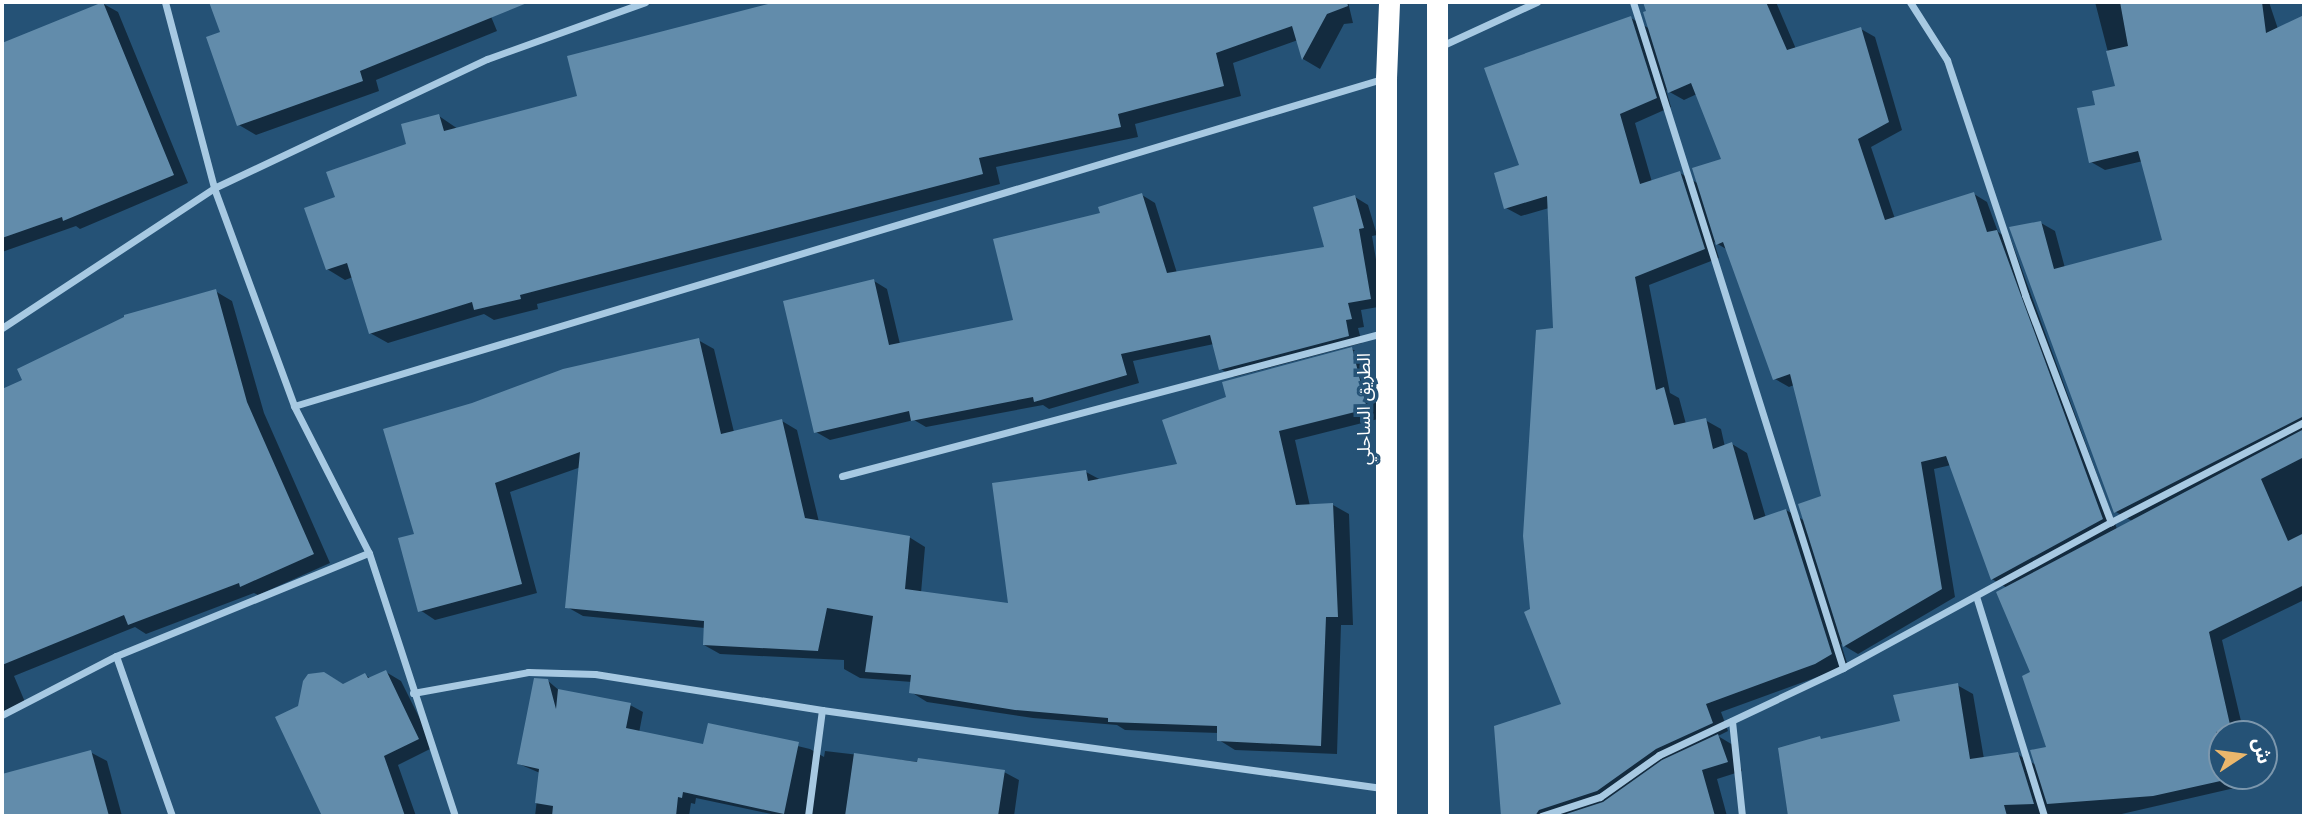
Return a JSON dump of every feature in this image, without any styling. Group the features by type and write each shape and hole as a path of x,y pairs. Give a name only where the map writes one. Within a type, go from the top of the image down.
{"highway":[{"name":"الطريق الساحلي","path":"1386,816 1386,78 1389,2"},
{"path":"1437,2 1438,816"}],"street":[{"path":"165,2 214,188 294,405 369,553 455,816"},
{"path":"2,328 214,188 487,59 645,2"},
{"path":"1436,49 1537,2"},
{"path":"1633,2 1843,668"},
{"path":"1910,2 1947,60 2025,295 2111,522"},
{"path":"294,405 1386,78"},
{"path":"842,476 1387,332"},
{"path":"1541,816 1600,797 1659,755 1843,668 2111,522 2304,422"},
{"path":"2,715 116,656 369,553"},
{"path":"1976,596 2044,816"},
{"path":"116,656 172,816"},
{"path":"413,694 528,672 595,674 822,710 1387,789"},
{"path":"808,816 822,710"},
{"path":"1732,721 1742,816"}],"building":[{"path":"103,2 174,175 63,221 62,217 2,238 2,43"},
{"path":"209,2 527,3 360,71 363,81 237,126 206,37 220,32"},
{"path":"776,2 1347,2 1348,6 1327,14 1302,60 1292,26 1216,53 1224,86 1118,114 1121,127 979,158 983,174 520,295 521,299 474,310 472,302 369,334 347,263 326,270 304,208 335,197 326,172 406,144 401,124 439,114 444,131 577,96 567,56"},
{"path":"1643,2 1766,2 1787,50 1861,27 1889,122 1858,139 1885,220 1974,192 1987,232 1997,230 2103,519 1991,580 1946,456 1921,462 1942,589 1843,647 1798,504 1821,496 1790,374 1773,380 1723,242 1716,245 1692,168 1721,159 1691,83 1668,93 1643,12 1646,11"},
{"path":"2120,2 2262,2 2266,33 2304,15 2304,416 2114,513 2009,227 2041,221 2054,269 2162,240 2138,151 2089,163 2077,108 2095,105 2092,91 2115,86 2106,51 2128,46"},
{"path":"1631,16 1657,98 1620,114 1640,184 1680,171 1705,249 1635,277 1656,390 1664,387 1674,425 1706,418 1713,449 1732,442 1754,520 1786,509 1832,654 1815,664 1706,704 1713,723 1656,749 1597,791 1539,810 1535,816 1501,816 1494,726 1561,704 1524,612 1530,609 1523,536 1536,330 1553,328 1547,196 1504,209 1494,173 1519,165 1484,68"},
{"path":"1142,193 1167,273 1324,247 1313,207 1355,195 1364,228 1359,229 1371,299 1348,303 1352,319 1346,320 1349,336 1219,370 1210,335 1121,354 1127,375 1034,402 1033,397 911,421 909,411 814,433 783,301 874,279 889,345 1013,320 993,239 1100,213 1098,207"},
{"path":"216,289 247,402 314,554 240,587 239,583 128,625 124,615 2,665 2,389 22,380 17,369 124,315"},
{"path":"699,338 721,434 782,419 805,518 910,536 905,589 1008,603 992,483 1086,470 1088,481 1177,464 1162,420 1226,397 1222,382 1352,347 1367,409 1279,431 1296,505 1333,503 1338,617 1326,617 1321,746 1217,741 1217,726 1108,722 1108,718 1015,710 909,693 911,675 865,672 873,616 827,608 818,651 703,645 704,621 565,608 580,452 495,483 522,584 418,612 398,538 414,534 383,429 472,403 563,369"},
{"path":"2304,429 2304,457 2261,479 2288,541 2304,533 2304,585 2209,632 2229,720 2208,720 2208,784 2153,796 2047,804 2030,750 2046,747 2022,676 2030,672 1996,592"},
{"path":"386,670 419,739 384,756 405,816 322,816 275,717 298,706 303,681 308,674 324,672 343,684 365,673 368,678"},
{"path":"534,678 548,679 556,709 558,689 631,703 626,728 703,744 708,723 799,742 784,814 683,792 682,798 678,797 676,816 552,816 553,806 535,803 539,769 517,764"},
{"path":"1958,683 1970,759 2018,752 2034,804 2004,805 2007,816 1788,816 1778,748 1820,736 1821,739 1900,721 1893,695"},
{"path":"1718,734 1728,762 1702,770 1715,816 1560,816 1603,802 1662,760"},
{"path":"91,750 109,816 2,816 2,774"},
{"path":"854,753 917,762 918,758 1005,770 998,816 845,816"}]}
